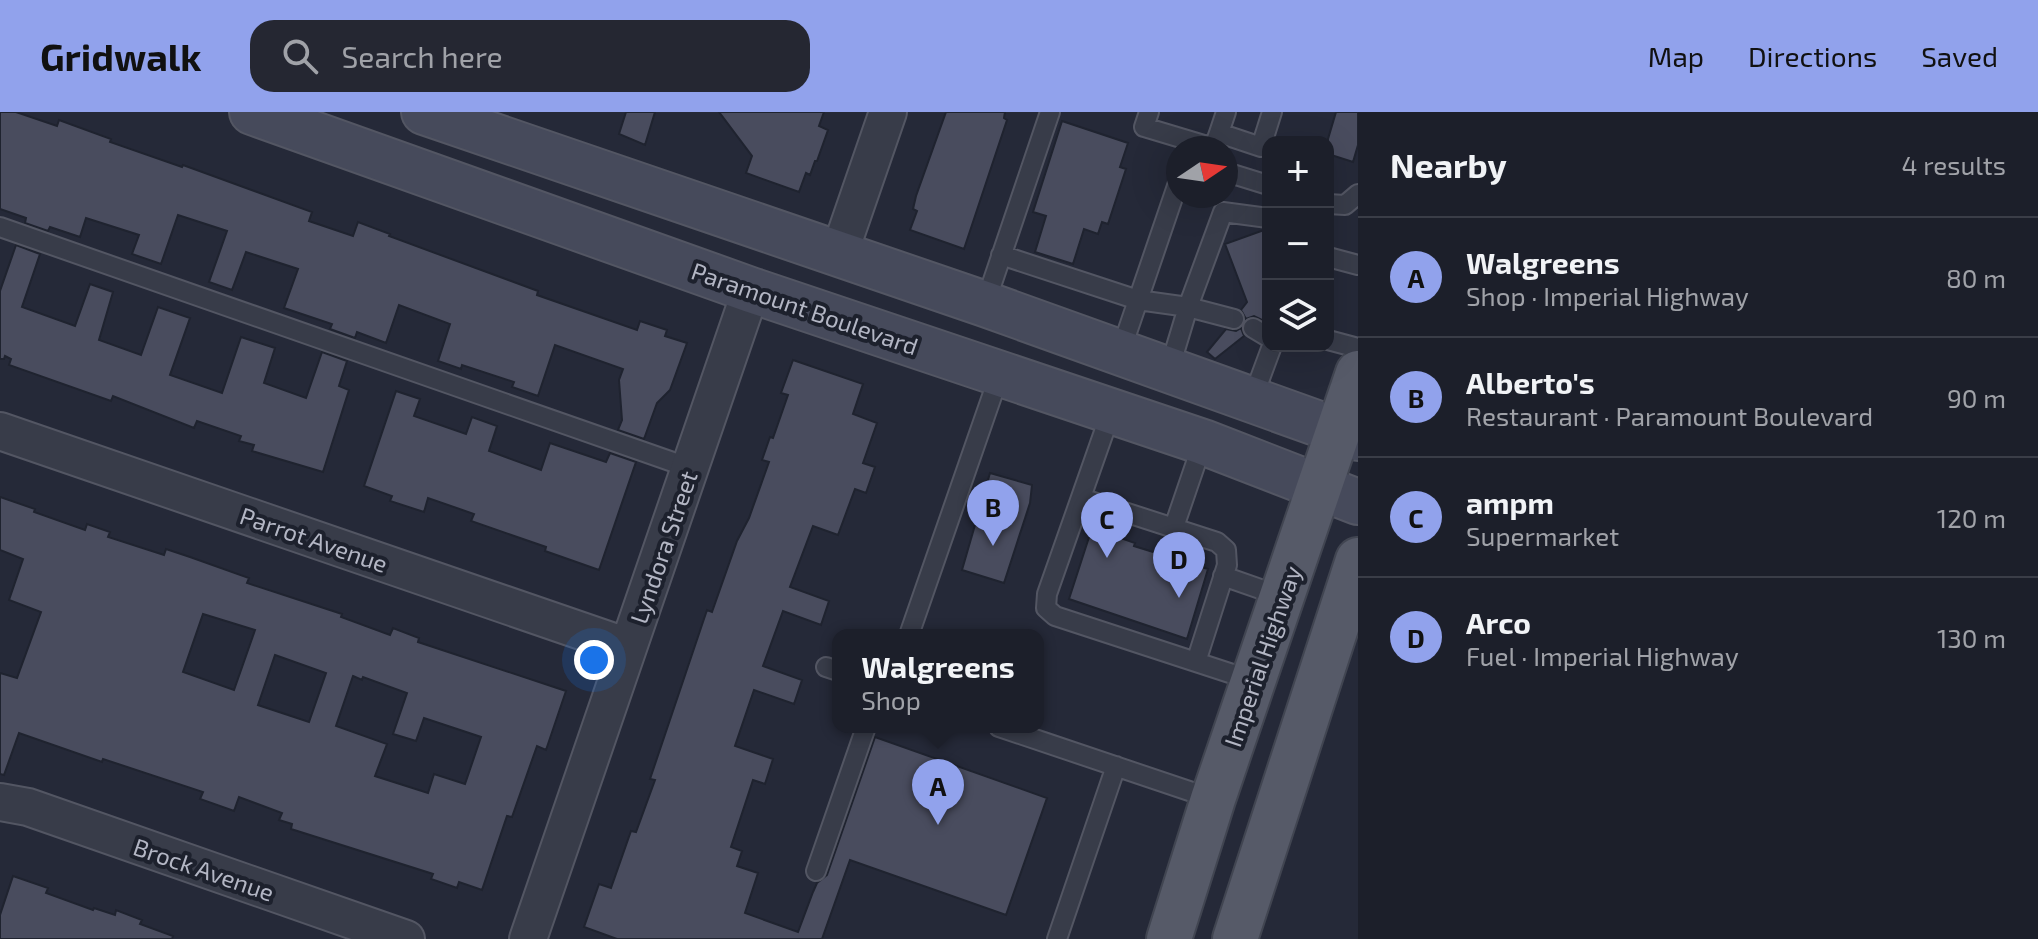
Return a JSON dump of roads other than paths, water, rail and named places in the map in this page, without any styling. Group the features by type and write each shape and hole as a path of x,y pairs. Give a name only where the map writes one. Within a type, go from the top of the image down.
{"main road":[{"name":"Paramount Boulevard","path":"252,112 751,290 1203,442 1339,494"},
{"path":"424,112 985,304 1349,434"},
{"name":"Imperial Highway","path":"1169,939 1213,799 1283,597 1339,494 1358,373"},
{"path":"1235,939 1358,560"}],"street":[{"path":"839,254 888,112"},
{"name":"Lyndora Street","path":"528,939 751,290"},
{"name":"Parrot Avenue","path":"0,431 628,647"},
{"name":"Brock Avenue","path":"0,802 28,807 406,939"}],"lane":[{"path":"985,304 1050,112"},
{"path":"1149,112 1144,127 1184,136"},
{"path":"1218,136 1226,112"},
{"path":"1238,145 1261,147 1272,112"},
{"path":"1238,176 1262,183"},
{"path":"1334,204 1345,205 1358,194"},
{"path":"1120,353 1169,208"},
{"path":"1169,370 1223,212 1262,217"},
{"path":"0,227 690,468"},
{"path":"1001,255 1138,300 1188,307 1234,319"},
{"path":"1334,259 1358,265"},
{"path":"1334,342 1358,348"},
{"path":"1252,400 1270,352"},
{"path":"911,629 1000,373"},
{"path":"1111,412 1047,594 1046,608 1055,616 1254,681"},
{"path":"1174,527 1203,442"},
{"path":"1081,498 1217,542 1226,550 1227,565 1196,662"},
{"path":"1223,576 1283,597"},
{"path":"816,871 864,733"},
{"path":"1017,733 1213,799"},
{"path":"1057,939 1116,766"}],"place":[{"name":"Alberto's","path":"993,546"},
{"name":"ampm","path":"1107,558"},
{"name":"Arco","path":"1179,598"},
{"name":"Walgreens","path":"938,825"}]}
